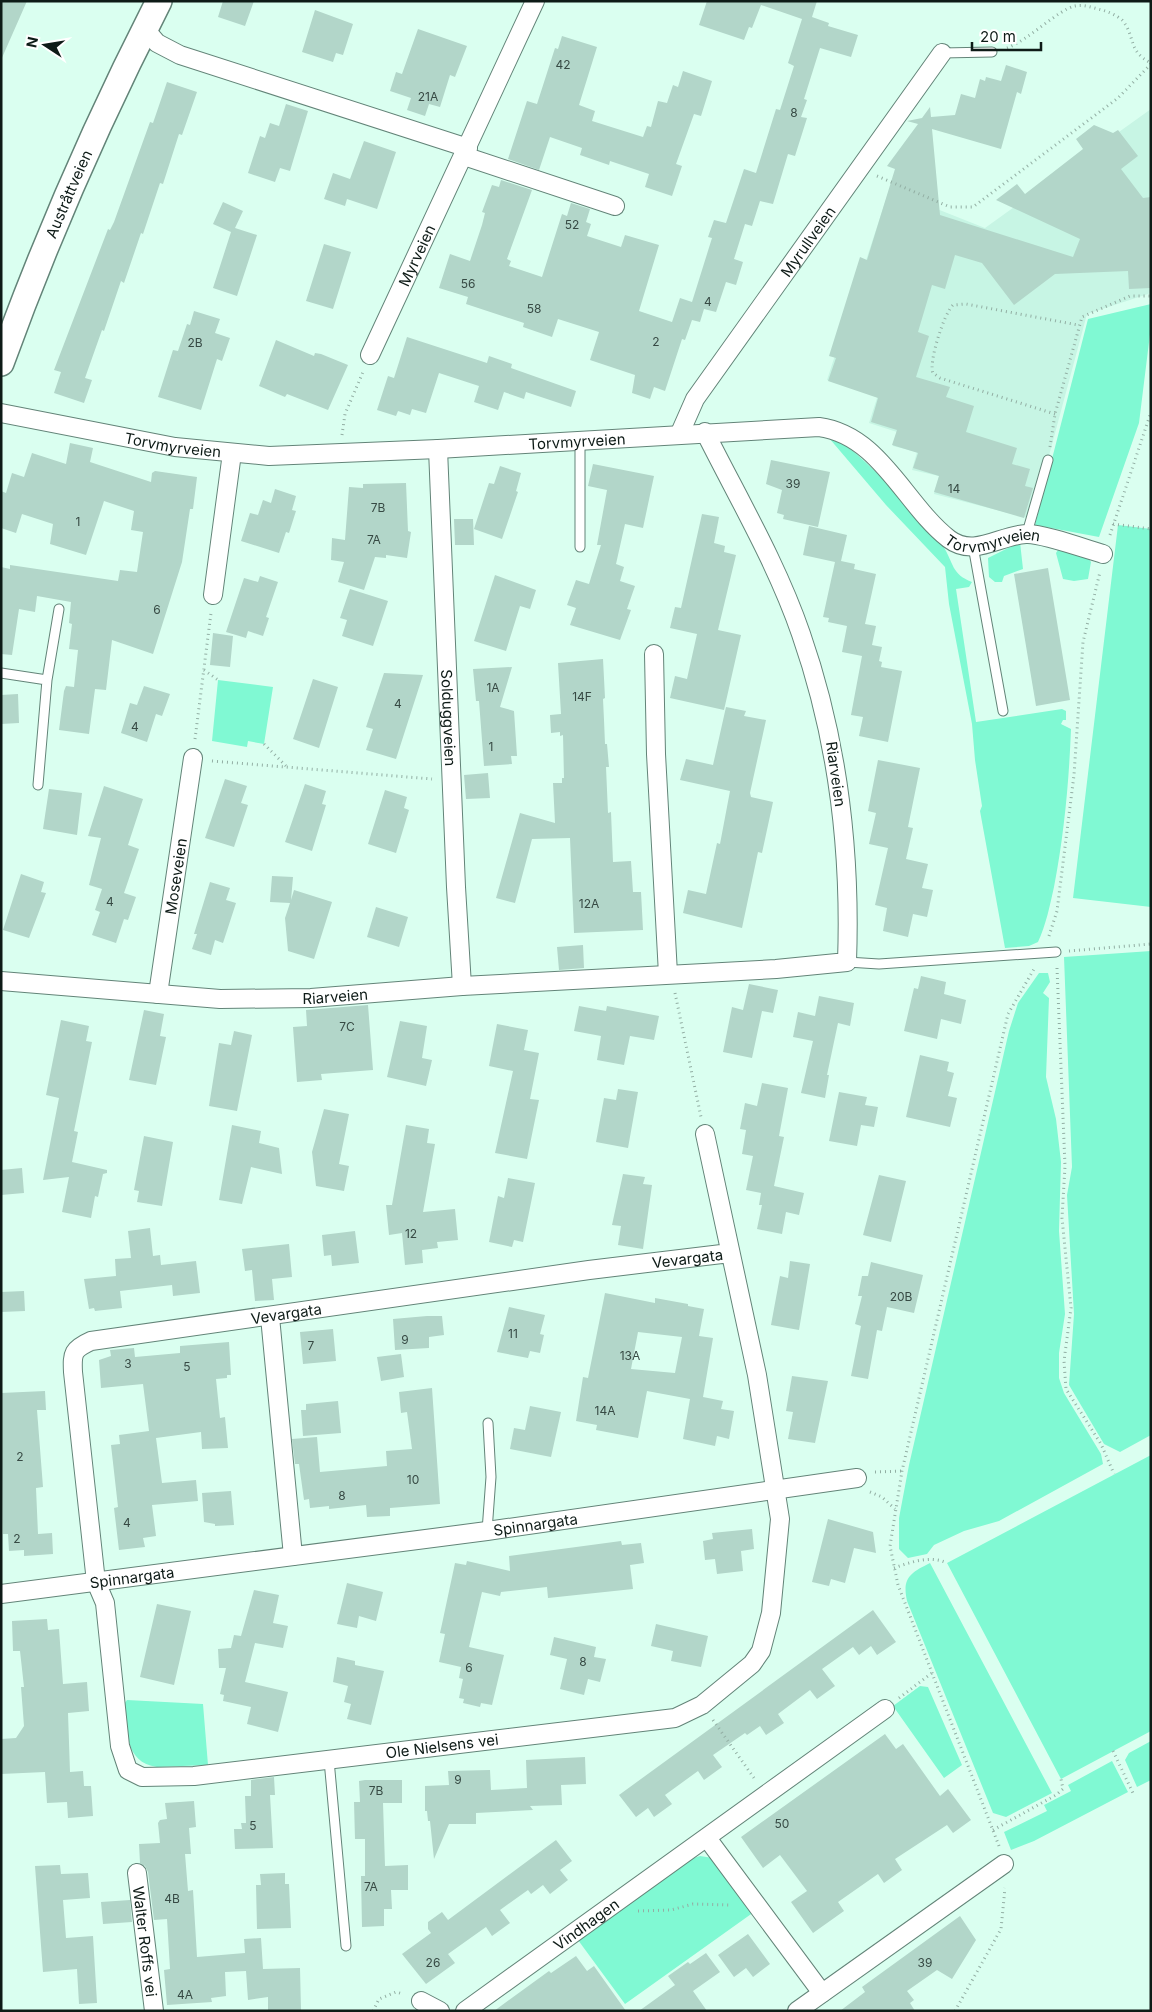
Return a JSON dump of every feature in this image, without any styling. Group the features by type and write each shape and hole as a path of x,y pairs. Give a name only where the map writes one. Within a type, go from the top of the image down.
{"main road":[{"name":"Austråttveien","path":"1,363 62,208 159,1"}],"street":[{"name":"Myrveien","path":"370,355 535,1"},
{"path":"145,29 156,43 180,55 466,152 615,206"},
{"name":"Myrullveien","path":"680,433 695,399 942,53"},
{"name":"Torvmyrveien","path":"1,414 175,446 269,456 438,449 798,427 831,428 845,434 873,455 950,539 960,545 989,545 1013,536 1027,534 1103,554"},
{"name":"Riarveien","path":"1,981 220,999 311,998 462,986 847,962 849,919 840,796 832,743 820,692 801,632 705,432"},
{"name":"Solduggveien","path":"438,449 456,887 462,986"},
{"path":"214,595 232,453"},
{"path":"654,654 656,754 668,974"},
{"name":"Moseveien","path":"158,994 193,758"},
{"path":"705,1134 757,1375 776,1490"},
{"name":"Vevargata","path":"96,1582 72,1355 79,1346 91,1341 270,1317 589,1270 730,1253"},
{"path":"270,1317 293,1556"},
{"name":"Spinnargata","path":"1,1594 487,1531 857,1478"},
{"name":"Ole Nielsens vei","path":"96,1582 105,1603 120,1746 128,1770 142,1777 194,1776 675,1718 702,1705 752,1664 766,1636 775,1584 780,1519 776,1490"},
{"name":"Vindhagen","path":"465,2011 707,1838 884,1708"},
{"path":"707,1838 822,1993"},
{"path":"797,2011 1004,1864"},
{"name":"Walter Roffs vei","path":"137,1873 154,2011"},
{"path":"420,2001 440,2011"}],"lane":[{"path":"942,53 992,52"},
{"path":"580,441 580,547"},
{"path":"1027,534 1048,460"},
{"path":"973,546 1003,711"},
{"path":"38,785 47,680 59,609"},
{"path":"1,673 47,680"},
{"path":"847,962 879,964 1056,952"},
{"path":"487,1531 491,1477 488,1423"},
{"path":"329,1760 346,1946"}],"path":[{"path":"860,168 950,207 973,208 1118,98 1151,63 1134,50 1124,22 1117,16 1092,7 1079,6 1068,8 1016,45 992,52"},
{"path":"1048,460 1056,414 1078,326 1082,317 1130,296 1151,296"},
{"path":"1056,414 940,378 933,373 931,365 946,315 952,305 966,304 1078,326"},
{"path":"339,452 345,414 370,355"},
{"path":"955,2011 1001,1929 1006,1880 1004,1864 993,1830 898,1585 890,1546 902,1471 1008,1014 1043,953 1057,911 1074,775 1082,642 1103,554 1151,412"},
{"path":"1113,524 1151,529"},
{"path":"214,595 193,758 287,768 453,781"},
{"path":"204,669 218,680"},
{"path":"264,744 287,768"},
{"path":"1114,1474 1101,1444 1066,1389 1064,1361 1071,1308 1062,1218 1065,1166 1056,952 1151,944"},
{"path":"668,974 678,1004 705,1134"},
{"path":"857,1478 872,1473 902,1471"},
{"path":"894,1568 912,1561 937,1559 947,1563"},
{"path":"884,1708 932,1672"},
{"path":"702,1705 766,1795"},
{"path":"1113,1751 1134,1793"},
{"path":"993,1830 1056,1795 1063,1789 1061,1779"},
{"path":"617,1902 624,1907 640,1911 671,1910 693,1904 732,1905 750,1895"},
{"path":"373,2011 379,1999 396,1992 420,2001"}],"shaded area":[{"path":"1151,109 1151,293 1087,314 1032,519 934,494 939,476 912,470 917,452 893,446 897,432 869,423 878,395 827,380 889,190 985,228"}],"green space":[{"path":"1151,304 1151,326 1139,423 1099,537 1035,525 1088,319"},
{"path":"829,438 841,443 855,453 888,484 943,546 956,572 972,582 969,587 956,589 976,722 1062,709 1066,711 1066,720 1063,720 1061,724 1071,729 1066,808 1061,848 1051,901 1043,929 1038,942 1029,946 1005,948 980,811 982,806 972,724 949,604 945,567 886,505"},
{"path":"1118,525 1151,529 1151,907 1073,898"},
{"path":"1020,542 1023,569 1004,576 1002,582 995,582 989,577 988,558"},
{"path":"1058,550 1086,555 1091,562 1088,579 1074,581 1063,579 1056,553"},
{"path":"218,680 273,687 264,744 248,741 247,747 212,741"},
{"path":"1151,951 1151,1435 1120,1452 1104,1444 1069,1385 1074,1314 1067,1195 1072,1167 1064,957"},
{"path":"1039,973 1048,973 1050,982 1043,993 1049,998 1046,1077 1056,1119 1061,1162 1059,1231 1065,1314 1059,1353 1059,1378 1064,1393 1101,1454 1103,1464 999,1521 964,1531 934,1545 927,1554 908,1558 899,1549 899,1518 909,1465 1009,1031 1018,1003"},
{"path":"1151,1455 1151,1731 1061,1779 947,1563"},
{"path":"930,1563 1052,1793 1006,1817 993,1813 907,1601 906,1587 909,1577"},
{"path":"920,1686 928,1687 962,1765 944,1778 893,1706"},
{"path":"127,1700 203,1704 208,1765 157,1767 146,1764 138,1759 133,1752 127,1734 124,1704"},
{"path":"1151,1741 1151,1780 1137,1787 1125,1760 1129,1753"},
{"path":"1112,1761 1128,1792 1034,1841 1011,1850 1004,1832 1047,1811 1044,1805 1071,1791 1068,1785"},
{"path":"700,1856 713,1858 754,1912 625,2004 578,1940 688,1860"}],"building":[{"path":"1,1 27,1 1,60"},
{"path":"223,1 254,1 245,26 218,17"},
{"path":"707,1 817,1 812,17 829,23 828,26 858,35 851,57 820,48 804,99 807,100 801,117 807,118 795,156 788,154 773,204 760,201 752,226 745,224 734,259 743,262 736,285 726,282 716,312 704,309 700,322 692,320 685,340 682,339 665,391 654,387 650,399 632,393 635,375 590,360 599,332 558,319 552,337 523,327 524,323 466,304 468,297 439,288 450,254 470,261 485,213 482,212 492,185 499,187 501,180 532,190 507,259 511,261 509,266 542,277 562,214 567,216 571,203 590,209 586,222 591,224 587,236 621,247 625,235 659,245 639,311 672,322 680,298 692,302 712,238 708,237 714,220 726,223 744,169 756,173 776,109 780,110 794,66 788,63 802,19 761,5 752,28 749,27 744,40 699,25"},
{"path":"315,10 353,24 343,55 336,53 333,62 302,52"},
{"path":"418,29 467,46 455,77 450,75 440,107 429,104 425,116 407,110 411,98 390,91 396,72 402,74"},
{"path":"562,36 597,47 579,105 595,111 592,121 643,137 647,126 651,127 658,101 667,103 673,85 678,87 683,71 712,81 701,116 694,114 676,164 682,166 672,196 645,187 649,174 610,161 609,165 580,155 582,148 550,137 539,170 508,159 527,101 537,104 555,48 558,49"},
{"path":"1006,65 1027,72 1021,94 1017,92 1001,149 932,129 940,215 1073,257 1080,239 996,200 1017,184 1025,194 1083,149 1076,139 1094,125 1113,133 1118,130 1138,156 1121,169 1143,198 1151,197 1151,288 1129,289 1128,271 1055,274 1014,305 982,263 955,255 945,289 932,285 918,332 929,336 916,377 950,387 946,397 974,406 966,432 1017,448 1012,464 1030,469 1025,486 1033,488 1024,518 934,492 939,476 913,468 918,453 892,445 897,430 871,422 878,398 828,381 836,358 829,356 860,257 867,260 895,169 887,166 918,124 907,121 922,118 930,107 931,117 955,115 961,94 975,98 980,79 985,81 986,77 1001,81"},
{"path":"167,82 197,92 182,135 179,134 163,184 160,183 124,283 121,281 104,331 102,330 85,378 92,380 84,403 54,393 61,372 54,370 108,229 110,230 114,222 150,122 153,123"},
{"path":"286,104 308,111 290,171 280,168 275,182 248,173 260,136 265,138 270,123 279,126"},
{"path":"364,141 396,152 377,209 347,199 345,206 324,199 333,173 350,179"},
{"path":"223,202 243,211 235,228 257,235 237,296 213,288 231,232 213,224"},
{"path":"324,244 351,252 333,309 306,301"},
{"path":"194,311 220,319 215,333 230,338 222,361 217,359 201,410 158,397 173,350 178,351 187,324 190,325"},
{"path":"407,337 487,363 489,356 512,364 511,368 576,391 571,407 526,392 524,399 504,392 498,410 474,402 479,386 439,373 426,413 412,409 410,415 398,411 396,416 377,410 388,376 394,378"},
{"path":"276,340 314,356 315,353 321,354 348,365 328,410 287,394 285,397 259,386"},
{"path":"70,443 93,448 90,462 151,482 152,473 155,471 197,477 193,509 190,509 182,562 153,654 112,640 106,690 95,689 89,734 59,730 64,691 66,686 74,687 78,650 69,649 72,624 69,623 71,602 37,596 35,612 19,609 12,655 1,654 1,567 10,569 10,565 118,581 120,570 137,572 143,532 131,530 134,511 104,501 86,555 50,544 53,524 22,514 16,533 1,528 1,491 6,493 12,473 24,477 32,453 66,464"},
{"path":"771,460 830,472 818,527 783,519 784,515 777,513 782,490 766,484"},
{"path":"593,464 654,476 643,528 625,524 616,564 624,567 620,581 635,586 627,609 631,610 620,640 570,625 576,608 567,605 576,580 589,584 601,545 597,545 607,490 588,486"},
{"path":"500,466 521,473 516,491 518,492 502,539 474,529 489,483 494,484"},
{"path":"406,483 408,531 411,532 407,558 386,555 386,558 375,557 364,590 338,582 344,562 331,560 332,538 345,540 349,487 363,488 363,484"},
{"path":"275,489 296,496 292,510 296,511 289,533 286,532 279,553 241,541 250,513 258,515 263,500 271,503"},
{"path":"702,514 719,517 714,543 725,546 724,552 736,555 718,630 741,635 724,710 670,698 675,676 687,679 697,634 670,628 675,607 681,608"},
{"path":"454,519 473,519 474,545 455,545"},
{"path":"809,526 847,535 841,561 855,564 854,569 876,574 865,624 876,626 872,645 882,647 879,661 882,662 881,667 902,671 888,742 859,736 863,717 851,715 862,656 842,652 847,626 828,622 829,618 823,617 835,562 803,555"},
{"path":"1048,568 1070,700 1036,706 1014,574"},
{"path":"495,575 536,590 530,609 520,606 506,651 474,641"},
{"path":"260,576 278,582 266,617 269,618 263,636 248,631 246,638 226,632 244,578 258,582"},
{"path":"350,589 388,601 373,646 342,636 347,620 340,618"},
{"path":"213,633 233,636 230,667 210,665"},
{"path":"603,659 605,744 607,744 609,767 606,767 608,813 611,812 613,862 631,861 633,892 641,892 643,930 574,933 570,838 532,839 515,903 496,898 520,813 555,823 553,783 562,783 562,778 564,778 563,735 560,736 560,732 551,733 550,715 561,714 558,663"},
{"path":"512,667 500,707 514,711 517,756 511,756 512,764 484,766 479,701 476,701 473,669"},
{"path":"384,673 423,675 396,759 366,750 373,729 366,727"},
{"path":"313,679 338,687 319,748 293,739"},
{"path":"144,686 170,694 162,716 156,714 147,742 121,733 130,703 137,705"},
{"path":"18,694 19,723 1,724 1,695"},
{"path":"726,707 746,711 744,716 766,720 750,793 751,797 773,802 762,853 758,852 742,928 683,913 688,890 706,894 717,843 720,844 730,791 680,780 686,759 713,765"},
{"path":"878,760 920,768 908,827 913,828 906,859 928,864 922,888 933,890 927,917 913,914 908,937 883,931 887,908 875,905 888,848 869,844 876,813 868,811"},
{"path":"488,773 490,798 466,799 464,775"},
{"path":"225,779 247,786 241,803 248,805 234,847 205,838"},
{"path":"305,784 326,791 322,804 326,805 312,851 285,842"},
{"path":"104,786 143,799 128,845 139,849 124,893 136,897 128,920 124,919 116,943 92,935 100,912 95,910 102,889 89,885 101,838 88,836"},
{"path":"49,789 82,793 77,835 43,829"},
{"path":"385,790 407,797 404,808 409,810 396,853 368,844"},
{"path":"21,874 44,882 41,892 46,893 29,938 3,930"},
{"path":"272,876 293,877 291,900 294,890 332,902 314,959 288,951 285,918 290,903 270,902"},
{"path":"210,882 230,888 226,900 236,903 223,943 215,940 211,955 192,949 197,934 194,934"},
{"path":"376,907 408,917 399,947 367,937"},
{"path":"583,945 584,968 559,970 557,947"},
{"path":"921,976 946,982 944,994 966,1000 961,1024 941,1019 937,1039 904,1031 914,988 918,989"},
{"path":"749,984 778,990 773,1013 762,1011 752,1058 723,1052 732,1007 743,1010"},
{"path":"819,996 854,1003 850,1026 838,1023 827,1075 829,1075 825,1098 801,1093 813,1041 793,1037 798,1012 815,1016"},
{"path":"368,1005 373,1070 321,1074 322,1080 297,1082 293,1027 307,1026 306,1010"},
{"path":"579,1006 606,1011 607,1006 659,1016 654,1040 630,1036 624,1065 597,1060 601,1036 574,1031"},
{"path":"144,1010 164,1014 160,1036 166,1037 156,1085 129,1080"},
{"path":"61,1020 89,1026 86,1041 92,1042 74,1131 78,1132 72,1162 107,1170 107,1173 103,1174 98,1197 95,1196 91,1218 62,1212 69,1177 43,1180 59,1098 46,1095"},
{"path":"400,1021 427,1026 422,1058 432,1060 426,1086 387,1077"},
{"path":"497,1024 528,1030 524,1050 539,1053 530,1099 539,1100 527,1159 495,1153 513,1071 489,1066"},
{"path":"234,1031 252,1035 237,1111 209,1106 219,1043 231,1045"},
{"path":"920,1055 949,1062 947,1071 954,1073 948,1096 957,1098 950,1127 906,1117"},
{"path":"762,1083 788,1088 779,1136 784,1137 774,1186 804,1193 799,1215 786,1212 782,1234 757,1229 762,1205 759,1205 761,1193 746,1190 753,1156 742,1154 746,1130 740,1129 745,1103 757,1106"},
{"path":"618,1089 638,1092 628,1148 596,1142 604,1098 616,1100"},
{"path":"839,1092 867,1097 865,1105 878,1107 874,1127 861,1125 857,1146 829,1141"},
{"path":"324,1109 349,1114 339,1164 349,1166 344,1191 316,1186 312,1152"},
{"path":"232,1125 261,1131 259,1143 279,1148 282,1174 251,1167 242,1204 219,1200"},
{"path":"406,1125 429,1129 427,1143 435,1144 423,1212 455,1209 458,1240 437,1242 438,1248 422,1250 423,1263 405,1265 402,1233 389,1235 386,1205 392,1205"},
{"path":"144,1136 173,1142 162,1206 137,1202 139,1191 134,1190"},
{"path":"22,1168 24,1193 1,1195 1,1170"},
{"path":"623,1174 645,1177 643,1184 652,1185 643,1249 618,1245 621,1226 612,1225"},
{"path":"879,1175 906,1181 891,1242 863,1235"},
{"path":"508,1178 535,1183 523,1242 514,1240 512,1247 489,1242 498,1196 504,1198"},
{"path":"150,1228 153,1256 160,1255 161,1265 196,1261 200,1293 173,1296 172,1285 120,1291 122,1308 95,1311 94,1308 89,1309 84,1279 116,1276 115,1259 131,1258 128,1231"},
{"path":"355,1231 359,1263 332,1266 331,1255 324,1256 322,1235"},
{"path":"289,1244 292,1277 272,1279 274,1300 255,1301 252,1270 245,1271 242,1249"},
{"path":"790,1261 810,1264 799,1330 771,1325 780,1276 788,1278"},
{"path":"871,1262 923,1275 914,1313 887,1307 882,1331 877,1330 868,1379 851,1376 861,1326 855,1324 862,1296 858,1296 862,1276 868,1276"},
{"path":"24,1291 25,1311 1,1312 1,1292"},
{"path":"605,1293 655,1303 655,1298 704,1309 699,1336 713,1338 703,1397 723,1401 721,1409 734,1411 729,1439 717,1436 715,1446 683,1439 690,1399 647,1391 638,1438 596,1430 597,1425 576,1421 583,1377 588,1378","holes":["638,1332 682,1337 675,1373 631,1369"]},
{"path":"509,1307 545,1315 540,1334 544,1335 540,1353 530,1351 528,1358 497,1352"},
{"path":"442,1316 444,1335 429,1337 429,1348 395,1350 393,1319"},
{"path":"333,1329 336,1361 303,1364 300,1332"},
{"path":"229,1342 231,1375 227,1375 227,1378 216,1379 220,1418 225,1417 228,1448 202,1449 201,1432 156,1438 162,1483 196,1480 198,1501 152,1505 156,1536 143,1538 145,1547 119,1550 114,1508 118,1507 111,1445 120,1444 119,1435 149,1431 143,1384 101,1388 99,1360 111,1356 110,1350 134,1348 135,1357 180,1353 180,1346"},
{"path":"401,1354 404,1377 381,1381 377,1357"},
{"path":"792,1376 828,1381 815,1443 788,1439 793,1412 786,1411"},
{"path":"432,1388 440,1504 390,1508 390,1516 367,1517 366,1505 329,1509 329,1506 310,1508 309,1499 304,1500 299,1464 295,1464 292,1439 317,1437 320,1472 387,1466 386,1451 412,1449 407,1412 401,1413 399,1392"},
{"path":"45,1391 46,1410 37,1410 43,1487 36,1488 38,1534 52,1533 53,1554 24,1556 24,1550 9,1551 8,1534 3,1534 1,1393"},
{"path":"338,1401 341,1433 303,1436 301,1410 306,1410 306,1404"},
{"path":"530,1406 561,1412 551,1457 510,1449 514,1428 525,1430"},
{"path":"231,1491 234,1525 215,1526 215,1524 204,1522 202,1493"},
{"path":"828,1519 873,1532 876,1553 854,1548 845,1583 831,1579 829,1586 812,1582"},
{"path":"752,1529 754,1549 741,1551 743,1571 717,1574 715,1559 705,1560 703,1541 713,1539 712,1533"},
{"path":"621,1541 622,1545 641,1543 644,1563 630,1565 633,1589 548,1598 547,1587 501,1592 500,1596 482,1592 469,1647 504,1655 492,1705 481,1703 480,1707 463,1703 464,1699 459,1698 463,1679 459,1678 461,1667 439,1662 445,1634 440,1633 455,1563 466,1565 467,1561 510,1571 509,1556"},
{"path":"347,1583 383,1592 376,1621 359,1616 357,1628 337,1624"},
{"path":"254,1590 279,1595 273,1623 288,1626 283,1648 255,1643 245,1682 288,1692 278,1732 247,1724 251,1707 223,1701 224,1695 220,1694 226,1668 219,1668 218,1649 231,1648 234,1635 241,1636"},
{"path":"157,1604 191,1611 174,1685 140,1677"},
{"path":"873,1610 896,1642 877,1655 871,1646 859,1655 853,1647 822,1669 835,1686 817,1699 810,1690 778,1714 784,1723 766,1735 760,1726 747,1735 745,1733 713,1755 722,1767 704,1780 698,1771 665,1795 672,1804 654,1817 648,1808 636,1817 619,1795"},
{"path":"47,1619 48,1630 59,1629 63,1684 87,1682 89,1711 68,1713 70,1772 83,1771 84,1786 91,1786 93,1816 68,1818 67,1802 47,1803 45,1772 1,1774 1,1739 16,1738 24,1726 21,1687 24,1687 20,1651 13,1651 12,1621"},
{"path":"656,1624 708,1636 701,1667 671,1661 673,1651 651,1646"},
{"path":"554,1637 596,1647 594,1657 606,1659 600,1682 588,1679 584,1695 560,1689 567,1659 550,1655"},
{"path":"337,1657 355,1661 355,1665 384,1671 371,1725 347,1719 351,1704 344,1702 348,1686 333,1682"},
{"path":"885,1734 896,1749 903,1744 940,1796 948,1789 971,1820 953,1833 947,1825 895,1859 902,1870 884,1883 878,1874 838,1902 844,1911 813,1933 791,1902 807,1891 780,1855 763,1868 741,1837"},
{"path":"585,1757 586,1784 561,1785 562,1805 530,1806 533,1810 476,1813 476,1824 449,1824 434,1859 430,1821 428,1821 427,1811 425,1811 425,1786 449,1785 448,1771 490,1770 491,1790 527,1788 526,1760"},
{"path":"274,1777 275,1795 270,1795 273,1848 235,1849 234,1829 242,1829 241,1823 246,1823 245,1796 251,1796 251,1780"},
{"path":"402,1780 402,1803 383,1803 385,1866 408,1865 408,1890 391,1890 392,1909 384,1909 384,1926 362,1927 361,1876 365,1876 365,1839 355,1839 354,1802 360,1802 359,1781"},
{"path":"194,1801 196,1827 189,1828 191,1854 185,1854 188,1891 193,1890 197,1957 245,1953 244,1939 261,1938 263,1969 300,1968 301,2011 268,2011 268,1997 248,2000 246,1971 225,1972 226,1996 211,1998 212,2002 167,2005 164,1970 170,1969 167,1919 154,1920 148,1872 145,1866 140,1863 139,1844 160,1843 158,1823 160,1820 167,1819 165,1803"},
{"path":"556,1840 572,1861 560,1870 568,1880 550,1894 543,1885 531,1894 528,1890 500,1910 510,1923 492,1936 486,1927 448,1954 455,1963 426,1984 402,1954 431,1933 428,1929 428,1922 442,1912 448,1920"},
{"path":"60,1865 61,1874 88,1873 90,1898 63,1900 66,1938 93,1936 97,2003 79,2004 77,1969 43,1972 35,1866"},
{"path":"285,1873 285,1884 289,1884 291,1928 257,1929 256,1885 261,1885 260,1874"},
{"path":"130,1900 132,1922 103,1924 101,1902"},
{"path":"960,1916 976,1940 952,1979 937,1970 907,1991 914,2000 910,2003 915,2011 840,2011 865,1992 862,1987"},
{"path":"748,1934 770,1964 753,1977 746,1968 734,1977 718,1955"},
{"path":"706,1953 720,1972 693,1991 707,2011 639,2011 675,1985 668,1976 688,1962 690,1964"},
{"path":"576,1956 587,1971 594,1966 626,2011 494,2011 549,1971 551,1973"}]}
